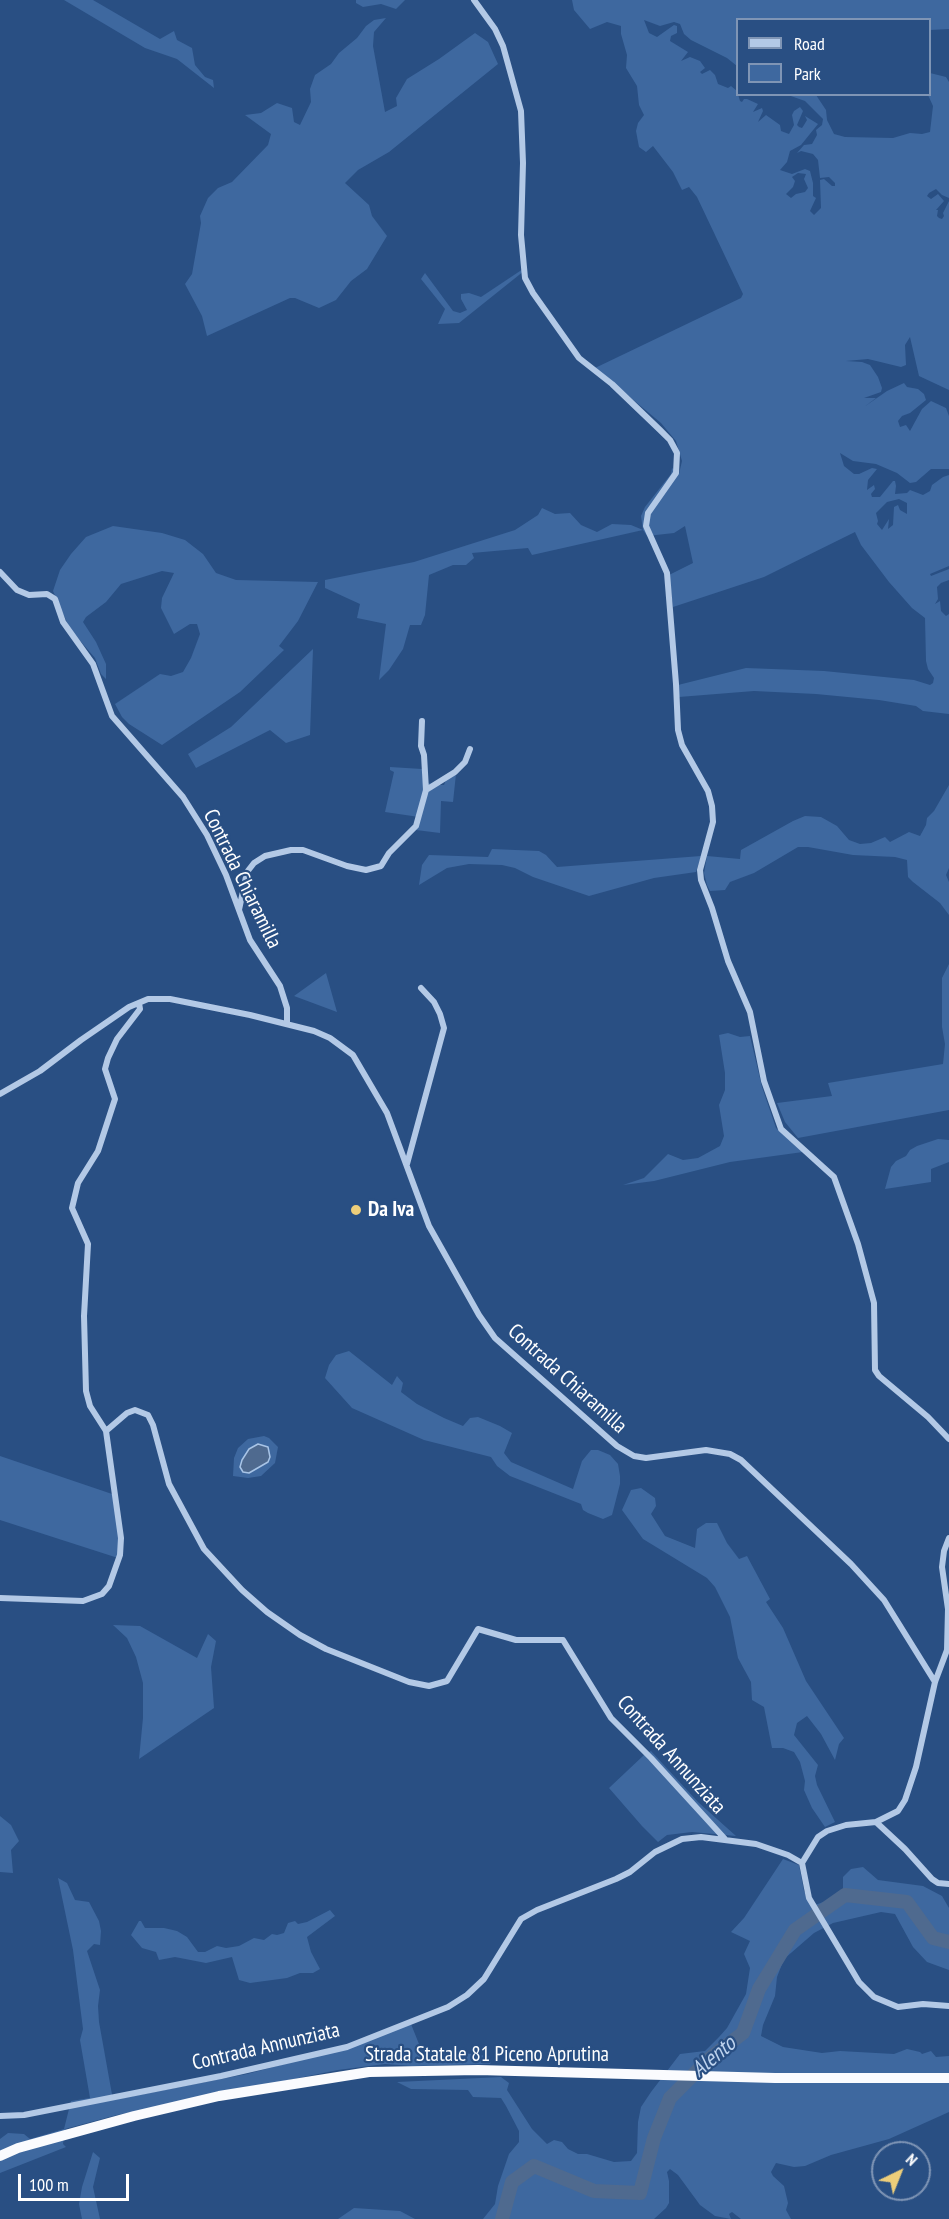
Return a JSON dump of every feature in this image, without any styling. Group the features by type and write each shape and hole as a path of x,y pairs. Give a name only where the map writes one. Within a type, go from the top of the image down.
{"highway":[{"name":"Strada Statale 81 Piceno Aprutina","path":"0,2156 18,2148 219,2096 369,2072 478,2070 775,2078 949,2078"}],"street":[{"path":"474,0 495,29 503,46 521,111 523,163 521,235 525,278 579,358 612,384 660,430 670,440 677,453 678,461 674,479 654,502 648,513 646,526 667,573 678,730 682,746 708,791 712,806 713,822 700,870 701,880 728,961 750,1012 764,1081 782,1129 834,1177 858,1244 874,1303 875,1370 949,1439"},
{"name":"Contrada Chiaramilla","path":"0,572 17,590 29,595 47,594 55,599 63,622 93,664 112,716 183,797 207,835 258,953 280,986 287,1008 287,1024"},
{"path":"239,911 247,872 254,863 265,856 291,850 303,850 356,868 366,870 381,866 389,853 416,826 426,790 424,755 421,746 422,721"},
{"path":"426,790 455,772 465,762 470,749"},
{"path":"407,1165 444,1028 441,1014 421,988"},
{"name":"Contrada Chiaramilla","path":"139,1003 148,999 170,999 287,1024 330,1038 353,1055 387,1113 429,1226 479,1315 495,1338 617,1446 634,1456 646,1458 706,1450 730,1454 741,1461 858,1571 884,1600 935,1682"},
{"path":"0,1094 40,1071 129,1007 139,1003 140,1010 117,1039 108,1058 105,1070 115,1099 98,1151 78,1183 72,1208 88,1244 84,1317 86,1391 90,1406 106,1431 121,1538 120,1555 109,1586 102,1594 82,1601 0,1598"},
{"name":"Contrada Annunziata","path":"106,1431 127,1413 135,1410 148,1415 153,1425 169,1484 204,1549 242,1590 267,1612 300,1635 326,1649 409,1682 429,1686 447,1681 478,1629 516,1640 563,1640 611,1719 651,1758 725,1839"},
{"path":"949,1538 944,1551 942,1567 948,1609 947,1650 935,1682 916,1767 905,1800 898,1811 876,1822 846,1825 827,1831 818,1837 802,1863 809,1898 858,1982 874,1997 898,2007 923,2004 949,2006"},
{"path":"876,1822 906,1849 932,1879 938,1883 949,1884"},
{"name":"Contrada Annunziata","path":"0,2116 24,2115 221,2076 347,2047 448,2007 467,1995 484,1979 521,1919 537,1910 616,1879 630,1872 655,1851 682,1839 701,1837 756,1844 802,1863"}],"green space":[{"path":"64,0 93,0 160,39 174,31 177,40 192,48 195,65 205,77 213,80 214,88 177,59 145,48"},
{"path":"356,0 405,0 396,9 381,4 363,7 356,3"},
{"path":"572,0 949,0 949,29 931,30 931,18 736,18 736,65 727,58 691,40 684,34 680,24 674,22 660,26 644,20 649,33 657,37 674,25 677,26 677,33 671,36 670,41 688,52 681,61 690,57 700,61 705,68 700,72 702,74 710,70 715,75 718,84 728,88 731,86 736,90 736,96 738,96 740,101 747,99 758,104 753,112 762,108 763,111 758,122 766,115 780,125 781,131 789,134 794,125 792,115 800,107 803,111 797,125 799,127 802,128 807,120 805,116 818,124 801,145 790,151 787,162 780,170 792,174 805,169 810,171 813,196 816,198 810,211 814,215 821,208 820,180 824,179 832,186 835,186 835,183 829,177 820,178 818,160 813,154 801,151 797,153 804,145 812,144 817,135 816,130 822,125 823,119 805,101 791,96 817,96 826,110 827,120 834,134 845,137 893,138 910,133 930,132 933,106 928,96 931,96 931,73 946,77 949,82 949,198 936,189 927,196 931,199 938,194 944,201 936,210 938,210 937,216 942,219 949,201 949,390 919,376 910,337 905,345 906,365 901,367 868,359 846,361 870,365 878,377 881,392 864,398 876,398 864,407 887,391 904,383 907,387 918,389 924,394 926,400 898,421 900,427 906,425 910,431 922,409 931,401 946,408 949,416 949,469 931,469 916,482 910,483 897,473 876,464 853,461 840,453 844,466 854,474 872,468 877,469 868,480 867,490 874,485 875,489 871,494 872,497 880,497 893,481 896,486 895,494 907,493 910,490 923,495 930,491 932,485 949,475 949,566 930,574 931,576 949,569 949,580 937,587 938,599 935,604 940,601 941,611 946,616 949,614 949,714 923,711 916,706 879,700 816,694 754,691 679,697 678,685 746,668 824,671 914,680 930,685 934,678 926,661 925,618 912,608 889,582 861,545 855,532 764,577 673,607 669,575 693,563 685,526 674,533 647,536 643,530 641,516 645,507 671,474 672,468 679,474 682,461 676,441 661,423 595,368 741,298 743,294 697,197 689,187 682,190 673,172 653,146 646,152 639,147 636,131 644,115 639,105 637,86 626,68 627,55 621,26 607,22 590,29 574,10","holes":["798,173 806,174 804,179 808,188 805,192 791,198 786,194 793,187 795,181 792,177","899,499 907,503 907,514 900,510 898,505 894,507 893,525 888,529 889,519 882,530 877,524 876,513 887,502"]},
{"path":"386,18 374,32 373,46 385,112 397,106 396,98 407,79 475,33 488,42 498,64 389,152 358,170 345,183 369,205 372,216 387,236 367,269 351,281 336,300 319,308 290,298 207,336 202,316 185,284 192,274 201,223 200,216 208,198 218,188 232,182 268,145 271,134 245,115 261,113 277,103 292,108 294,122 300,125 311,102 310,89 315,75 331,64 366,26 374,20"},
{"path":"523,269 524,271 459,323 438,324 445,309 421,279 425,273 453,311 460,313 467,310 461,294 469,293 481,297"},
{"path":"542,508 555,514 570,513 581,525 597,532 612,524 631,525 643,530 532,555 528,548 472,553 474,558 466,565 453,565 429,575 425,615 421,625 410,625 403,649 379,680 386,624 357,618 360,604 325,588 325,580 414,562 515,530 538,515"},
{"path":"113,526 162,533 185,540 203,554 216,573 236,580 318,582 298,621 279,646 284,650 240,692 162,745 129,724 115,704 160,674 171,676 183,672 191,658 200,634 197,624 190,624 174,634 161,608 162,598 174,573 162,571 121,584 106,602 86,617 83,622 106,664 106,679 101,674 95,658 70,629 53,591 60,570 86,537"},
{"path":"313,649 310,735 286,743 270,730 196,768 188,754 231,727"},
{"path":"390,767 422,769 423,782 437,785 444,785 446,780 456,774 453,802 441,801 440,833 416,830 419,817 385,812 394,772 390,770"},
{"path":"949,785 949,868 946,875 949,882 949,915 940,903 908,877 907,860 895,857 853,855 798,847 754,873 730,882 725,890 710,891 707,885 704,873 707,856 740,859 741,850 805,816 821,817 837,826 849,840 860,844 871,843 885,837 890,842 909,832 920,836 927,818 934,811"},
{"path":"492,849 539,851 557,867 701,856 696,872 654,878 589,896 502,865 469,864 447,868 419,885 422,865 429,855 488,857"},
{"path":"949,964 949,1110 798,1138 785,1122 777,1103 832,1096 828,1083 943,1064 945,1044 942,1027 942,978"},
{"path":"326,973 337,1012 294,996"},
{"path":"728,1033 740,1037 750,1036 762,1087 776,1128 803,1152 730,1162 654,1181 623,1185 644,1178 668,1154 683,1160 698,1158 720,1146 724,1136 719,1105 725,1090 725,1073 719,1035"},
{"path":"938,1139 949,1140 949,1162 931,1169 931,1182 885,1189 891,1167 896,1161 917,1146"},
{"path":"349,1351 392,1385 397,1376 403,1383 401,1392 417,1404 444,1418 463,1426 470,1418 478,1417 512,1433 504,1453 511,1462 573,1489 582,1461 591,1450 610,1455 618,1464 620,1476 612,1515 603,1519 583,1510 581,1504 510,1476 497,1466 491,1457 424,1440 352,1408 325,1378 329,1365 336,1355"},
{"path":"264,1436 278,1447 275,1463 261,1476 248,1478 233,1476 234,1458 238,1448 248,1439"},
{"path":"0,1456 115,1495 118,1558 0,1520"},
{"path":"641,1488 655,1498 656,1506 651,1514 665,1536 695,1548 697,1529 706,1523 717,1523 727,1543 739,1559 747,1556 770,1599 766,1602 783,1628 806,1681 844,1738 839,1744 835,1760 821,1734 807,1716 797,1723 794,1735 818,1765 815,1776 817,1785 835,1822 825,1827 812,1808 804,1790 805,1781 800,1762 794,1752 783,1748 772,1748 764,1707 752,1700 751,1682 738,1658 730,1617 715,1587 707,1578 643,1539 622,1510 631,1490"},
{"path":"113,1625 140,1626 197,1658 208,1634 216,1641 211,1667 214,1708 139,1759 143,1718 143,1683 136,1657 127,1638"},
{"path":"651,1751 698,1802 736,1836 692,1832 667,1835 658,1842 642,1826 609,1788"},
{"path":"0,1816 11,1825 19,1841 11,1850 13,1873 0,1872"},
{"path":"783,1859 799,1865 804,1891 812,1906 832,1899 843,1889 843,1877 851,1869 863,1867 878,1880 923,1886 942,1896 949,1908 949,1970 927,1962 913,1947 895,1914 881,1912 833,1923 814,1933 784,1959 777,1977 775,1996 761,2036 783,2047 822,2053 840,2051 894,2054 907,2049 922,2054 931,2051 936,2057 949,2056 949,2112 889,2139 871,2141 871,2144 831,2155 805,2166 794,2167 776,2163 771,2172 784,2186 788,2203 786,2210 791,2219 741,2219 732,2212 729,2214 731,2219 715,2216 700,2205 678,2175 670,2169 667,2172 669,2203 654,2219 483,2219 495,2204 498,2186 509,2154 519,2142 519,2131 501,2098 473,2097 468,2090 411,2089 397,2082 501,2077 509,2083 507,2090 532,2129 547,2144 554,2140 562,2142 568,2149 578,2154 587,2154 614,2162 631,2161 637,2153 641,2107 651,2092 680,2054 705,2051 719,2037 727,2028 746,1994 750,1968 744,1954 750,1941 731,1932 744,1918"},
{"path":"58,1878 67,1883 75,1900 89,1902 99,1921 100,1945 94,1944 87,1951 100,1990 99,2022 113,2100 247,2074 353,2046 411,2024 423,2054 455,2052 489,2056 491,2062 490,2064 412,2066 385,2064 338,2070 117,2115 65,2129 63,2144 66,2147 0,2173 0,2139 8,2133 24,2134 30,2139 64,2129 71,2101 90,2098 80,2040 83,2029 73,1950"},
{"path":"330,1910 335,1916 307,1937 311,1952 320,1969 313,1973 300,1973 287,1978 250,1983 239,1980 232,1957 206,1963 175,1957 159,1960 156,1952 142,1948 131,1935 141,1921 145,1928 177,1931 187,1937 198,1952 205,1952 217,1946 226,1948 239,1946 254,1938 264,1940 272,1934 284,1933 288,1923 307,1922"},
{"path":"93,2152 100,2158 93,2187 100,2219 82,2219 79,2204"},
{"path":"354,2208 400,2211 415,2219 338,2219"}],"shaded area":[{"path":"258,1444 268,1447 270,1457 268,1462 249,1473 243,1472 240,1467 242,1460 249,1449"}],"waterway":[{"name":"Alento","path":"502,2219 512,2182 534,2166 594,2191 640,2193 654,2138 670,2098 710,2058 743,2033 759,1989 795,1930 845,1895 907,1902 933,1938 949,1942"}],"place":[{"name":"Da Iva","path":"356,1210"}]}
